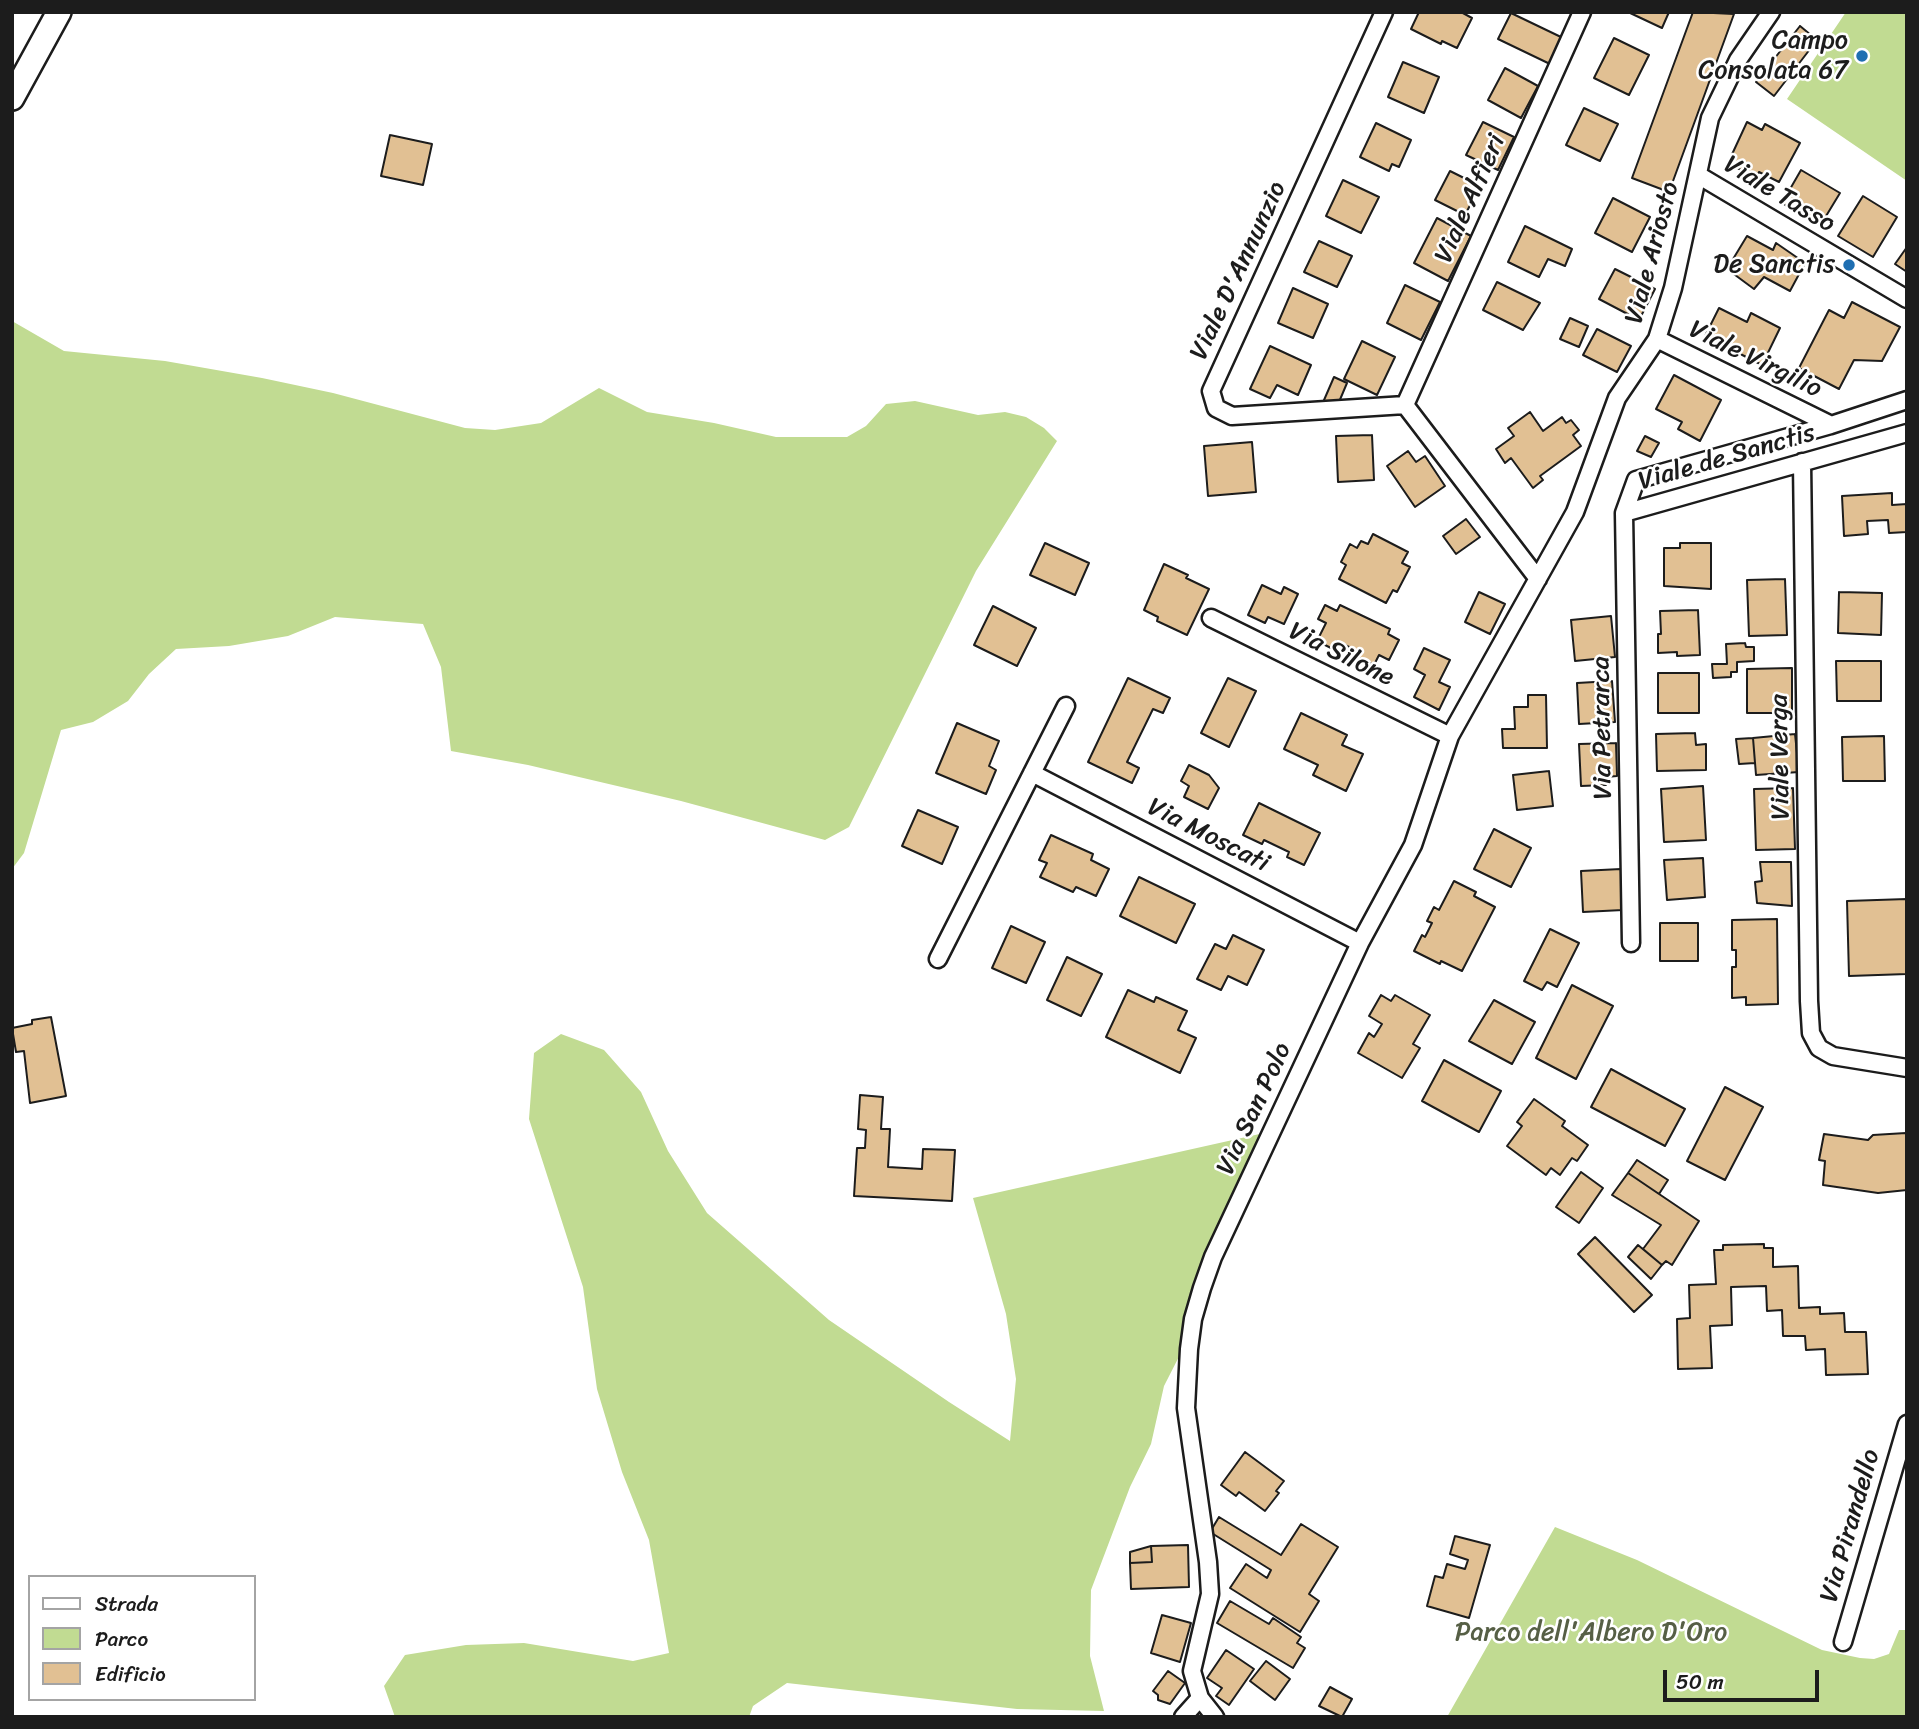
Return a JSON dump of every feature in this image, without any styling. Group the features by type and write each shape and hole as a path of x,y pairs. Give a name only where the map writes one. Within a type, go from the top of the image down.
{"main road":[{"path":"12,98 59,12"}],"street":[{"name":"Viale D'Annunzio","path":"1384,12 1212,391 1216,408 1232,415 1405,405"},
{"name":"Viale Alfieri","path":"1405,405 1582,12"},
{"name":"Viale Ariosto","path":"1538,579 1575,512 1617,398 1657,338 1673,288 1710,118 1738,60 1771,12"},
{"name":"Viale Tasso","path":"1698,175 1907,299"},
{"name":"Viale Virgilio","path":"1657,338 1831,425"},
{"name":"Viale de Sanctis","path":"1624,513 1636,480 1831,425 1907,400"},
{"path":"1405,405 1538,579"},
{"name":"Viale de Sanctis","path":"1624,513 1907,433"},
{"name":"Viale Verga","path":"1802,462 1811,1033 1819,1048 1833,1056 1907,1068"},
{"name":"Via Petrarca","path":"1624,513 1631,943"},
{"name":"Via San Polo","path":"1215,1717 1200,1698 1193,1681 1193,1660 1210,1594 1208,1562 1186,1408 1193,1319 1213,1257 1360,943 1408,858 1450,736 1538,579"},
{"name":"Via Silone","path":"1211,618 1450,736"},
{"path":"938,959 1066,706"},
{"name":"Via Moscati","path":"1032,773 1360,943"},
{"name":"Via Pirandello","path":"1843,1642 1907,1424"},
{"path":"1183,1717 1200,1698"}],"green space":[{"name":"Campo Consolata 67","path":"1846,12 1907,12 1907,181 1787,99"},
{"path":"12,321 64,351 165,361 262,378 333,393 465,428 495,430 541,423 599,388 647,412 776,437 847,437 866,426 886,404 915,401 978,415 1005,412 1026,417 1044,428 1057,441 976,571 849,827 825,840 681,801 528,765 451,751 441,667 423,624 335,617 288,636 229,646 176,649 149,674 128,701 93,722 61,730 24,853 12,869"},
{"path":"561,1034 604,1050 641,1092 668,1151 707,1213 829,1320 1010,1441 1016,1379 1006,1314 973,1198 1273,1131 1189,1337 1164,1386 1151,1444 1130,1487 1091,1590 1090,1656 1104,1711 1017,1709 787,1683 753,1706 749,1717 395,1717 384,1686 405,1655 466,1645 524,1643 633,1661 669,1653 649,1540 622,1472 597,1389 583,1287 529,1119 534,1053"},
{"name":"Parco dell'Albero D'Oro","path":"1555,1527 1637,1560 1822,1650 1874,1659 1889,1654 1899,1630 1907,1630 1907,1717 1447,1717"}],"building":[{"path":"1419,12 1461,12 1472,18 1457,48 1442,41 1441,44 1411,29"},
{"path":"1628,12 1669,12 1662,28"},
{"path":"1693,12 1734,14 1669,192 1632,178"},
{"path":"1511,13 1563,38 1550,64 1498,39"},
{"path":"1800,26 1817,40 1774,96 1756,82"},
{"path":"1614,38 1649,55 1629,95 1594,78"},
{"path":"1403,62 1439,77 1424,113 1388,97"},
{"path":"1505,68 1538,86 1521,118 1488,100"},
{"path":"1584,108 1618,124 1600,161 1566,145"},
{"path":"1483,122 1514,137 1498,170 1466,155"},
{"path":"1747,122 1762,130 1765,124 1800,143 1779,182 1759,172 1756,178 1728,163"},
{"path":"1376,123 1411,140 1399,167 1392,164 1389,171 1360,157"},
{"path":"390,135 432,144 423,185 381,176"},
{"path":"1801,170 1840,193 1820,226 1782,203"},
{"path":"1450,171 1480,186 1465,215 1435,200"},
{"path":"1343,180 1379,197 1361,233 1326,216"},
{"path":"1863,196 1897,217 1873,257 1838,236"},
{"path":"1613,198 1650,217 1632,252 1595,233"},
{"path":"1437,218 1471,236 1448,281 1414,263"},
{"path":"1525,226 1572,249 1565,266 1548,259 1539,277 1508,262"},
{"path":"1747,236 1773,250 1776,243 1805,263 1790,291 1764,277 1754,289 1727,269"},
{"path":"1319,241 1352,256 1337,287 1304,272"},
{"path":"1907,247 1907,272 1895,264"},
{"path":"1615,269 1655,289 1639,320 1599,299"},
{"path":"1497,282 1540,303 1523,330 1483,310"},
{"path":"1405,285 1440,302 1421,340 1387,323"},
{"path":"1293,288 1328,304 1313,338 1278,323"},
{"path":"1852,302 1900,327 1882,361 1854,360 1839,389 1799,368 1829,310 1844,318"},
{"path":"1719,308 1747,322 1751,313 1780,328 1762,365 1705,336"},
{"path":"1570,318 1588,326 1579,347 1560,339"},
{"path":"1597,329 1631,346 1617,372 1583,355"},
{"path":"1362,341 1395,357 1377,395 1344,379"},
{"path":"1270,346 1311,365 1298,395 1277,385 1270,398 1250,389"},
{"path":"1674,375 1721,400 1700,441 1678,429 1682,422 1656,409"},
{"path":"1334,377 1347,383 1339,402 1321,407"},
{"path":"1530,412 1543,431 1562,417 1566,423 1571,420 1579,430 1573,435 1581,446 1540,476 1543,480 1533,488 1511,458 1505,463 1496,449 1514,436 1508,428"},
{"path":"1372,435 1374,480 1338,482 1336,436"},
{"path":"1645,436 1659,443 1651,457 1637,451"},
{"path":"1252,442 1256,492 1208,496 1204,446"},
{"path":"1408,451 1416,462 1425,456 1445,486 1415,507 1387,466"},
{"path":"1892,493 1892,505 1907,504 1907,532 1889,533 1888,520 1867,521 1868,534 1844,536 1842,496"},
{"path":"1466,519 1480,537 1456,554 1443,536"},
{"path":"1373,534 1408,552 1402,563 1410,567 1397,592 1393,590 1386,603 1339,579 1346,565 1341,562 1350,544 1357,548 1361,541 1368,544"},
{"path":"1045,543 1089,563 1075,595 1030,575"},
{"path":"1680,543 1711,543 1711,589 1664,586 1664,548 1680,548"},
{"path":"1164,564 1209,589 1187,635 1157,621 1158,617 1144,610"},
{"path":"1785,579 1787,635 1749,636 1747,580"},
{"path":"1262,585 1281,594 1284,587 1298,594 1284,624 1268,617 1265,623 1248,615"},
{"path":"1479,592 1505,604 1490,634 1465,622"},
{"path":"1839,592 1882,593 1881,635 1838,633"},
{"path":"1325,605 1337,611 1340,605 1390,629 1388,634 1399,640 1389,660 1379,655 1374,665 1353,655 1355,650 1337,641 1333,649 1317,641 1326,623 1318,619"},
{"path":"993,606 1036,628 1017,666 974,645"},
{"path":"1698,610 1700,655 1658,653 1660,611"},
{"path":"1611,616 1615,657 1575,661 1571,620"},
{"path":"1745,643 1746,647 1754,647 1754,661 1737,662 1737,672 1731,672 1731,677 1713,678 1712,664 1727,664 1726,644"},
{"path":"1424,648 1450,660 1439,682 1450,687 1439,710 1414,697 1425,675 1414,669"},
{"path":"1836,661 1881,661 1881,701 1837,701"},
{"path":"1792,668 1792,713 1747,713 1747,669"},
{"path":"1658,673 1699,673 1699,713 1658,713"},
{"path":"1128,678 1170,698 1163,713 1153,709 1127,762 1139,768 1132,783 1088,762"},
{"path":"1228,678 1256,691 1229,747 1201,733"},
{"path":"1612,681 1615,722 1579,724 1577,683"},
{"path":"1528,695 1546,695 1547,748 1503,748 1502,729 1515,729 1514,707 1528,707"},
{"path":"1301,713 1347,735 1342,745 1363,754 1346,791 1313,775 1318,765 1284,749"},
{"path":"957,723 999,741 989,766 996,770 986,794 936,773"},
{"path":"1695,733 1696,745 1706,744 1706,770 1657,771 1656,734"},
{"path":"1795,734 1799,772 1756,775 1753,738"},
{"path":"1884,736 1885,781 1843,781 1842,737"},
{"path":"1753,738 1755,763 1739,764 1736,739"},
{"path":"1616,743 1617,776 1606,777 1606,785 1581,786 1579,744"},
{"path":"1189,765 1209,775 1219,788 1208,809 1184,797 1189,786 1181,781"},
{"path":"1549,771 1553,806 1517,810 1513,775"},
{"path":"1703,786 1706,840 1664,842 1661,789"},
{"path":"1793,788 1795,849 1756,850 1754,789"},
{"path":"1259,803 1320,833 1304,865 1287,857 1289,852 1264,840 1262,844 1243,835"},
{"path":"918,810 958,827 942,864 902,846"},
{"path":"1494,829 1531,848 1511,887 1474,869"},
{"path":"1051,835 1093,854 1091,860 1109,869 1096,896 1076,887 1073,892 1040,877 1047,863 1039,860"},
{"path":"1703,858 1705,897 1667,900 1664,860"},
{"path":"1760,862 1791,862 1792,906 1757,903 1755,882 1762,881"},
{"path":"1621,869 1623,910 1583,912 1581,871"},
{"path":"1139,877 1195,904 1176,943 1120,916"},
{"path":"1454,881 1476,892 1474,896 1495,907 1462,971 1414,951 1432,923 1427,921 1434,907 1439,910"},
{"path":"1907,899 1907,974 1849,976 1847,901"},
{"path":"1777,919 1778,1004 1746,1005 1746,997 1732,998 1732,967 1736,967 1736,950 1732,950 1732,920"},
{"path":"1660,923 1698,923 1698,961 1660,961"},
{"path":"1011,926 1045,942 1026,983 992,968"},
{"path":"1550,929 1579,943 1557,987 1547,982 1542,990 1524,981"},
{"path":"1233,935 1264,950 1247,985 1228,976 1221,990 1197,979 1215,944 1226,949"},
{"path":"1067,957 1102,974 1081,1016 1047,1000"},
{"path":"1572,985 1613,1006 1576,1079 1536,1058"},
{"path":"1128,990 1154,1002 1156,997 1187,1011 1178,1030 1196,1038 1180,1073 1106,1037"},
{"path":"1381,995 1391,1001 1395,995 1430,1015 1413,1044 1420,1048 1402,1078 1358,1053 1369,1033 1374,1037 1382,1024 1369,1016"},
{"path":"1494,1000 1535,1022 1512,1064 1469,1041"},
{"path":"51,1017 66,1096 30,1103 24,1051 16,1052 12,1028 32,1024 32,1020"},
{"path":"1444,1060 1501,1091 1479,1132 1422,1101"},
{"path":"1611,1069 1685,1109 1665,1146 1591,1107"},
{"path":"1725,1087 1763,1107 1725,1180 1687,1161"},
{"path":"860,1095 883,1097 881,1129 890,1129 888,1167 922,1169 923,1149 955,1150 952,1201 854,1196 857,1148 865,1148 866,1130 858,1129"},
{"path":"1534,1099 1565,1121 1562,1126 1588,1145 1577,1161 1572,1158 1560,1175 1551,1168 1546,1175 1507,1146 1522,1126 1517,1122"},
{"path":"1906,1133 1907,1190 1878,1193 1823,1185 1825,1161 1819,1160 1824,1134 1868,1140 1873,1135"},
{"path":"1637,1160 1668,1180 1659,1194 1628,1173"},
{"path":"1581,1172 1603,1188 1579,1223 1556,1207"},
{"path":"1628,1173 1699,1221 1672,1265 1666,1261 1662,1265 1643,1249 1661,1225 1612,1195"},
{"path":"1595,1237 1652,1295 1634,1312 1578,1254"},
{"path":"1764,1244 1764,1248 1773,1248 1773,1267 1798,1266 1799,1308 1820,1307 1820,1314 1844,1313 1845,1332 1866,1332 1868,1374 1826,1375 1825,1349 1806,1350 1805,1336 1783,1336 1782,1310 1767,1311 1766,1286 1731,1287 1732,1325 1710,1326 1712,1368 1678,1369 1677,1319 1690,1318 1689,1285 1716,1284 1714,1250 1723,1250 1723,1245"},
{"path":"1638,1245 1662,1265 1651,1279 1628,1257"},
{"path":"1245,1452 1284,1481 1276,1491 1279,1493 1265,1511 1239,1492 1236,1496 1221,1485"},
{"path":"1219,1517 1281,1555 1301,1524 1338,1547 1309,1594 1319,1601 1300,1632 1230,1588 1246,1564 1267,1578 1271,1570 1210,1532"},
{"path":"1455,1536 1490,1545 1469,1618 1427,1606 1435,1576 1443,1578 1447,1564 1465,1569 1468,1560 1450,1554"},
{"path":"1188,1545 1189,1587 1131,1589 1130,1563 1152,1562 1151,1546"},
{"path":"1151,1546 1152,1562 1130,1563 1130,1552"},
{"path":"1230,1601 1269,1624 1273,1618 1301,1637 1297,1643 1305,1648 1293,1668 1217,1623"},
{"path":"1162,1615 1191,1623 1180,1662 1151,1653"},
{"path":"1226,1650 1254,1669 1229,1705 1216,1696 1222,1688 1207,1678"},
{"path":"1266,1661 1290,1679 1275,1700 1250,1681"},
{"path":"1168,1671 1185,1683 1170,1704 1158,1700 1158,1695 1153,1691"},
{"path":"1330,1687 1352,1699 1342,1717 1319,1706"}],"place":[{"name":"Campo Consolata 67","path":"1862,56"},
{"name":"De Sanctis","path":"1849,265"}]}
